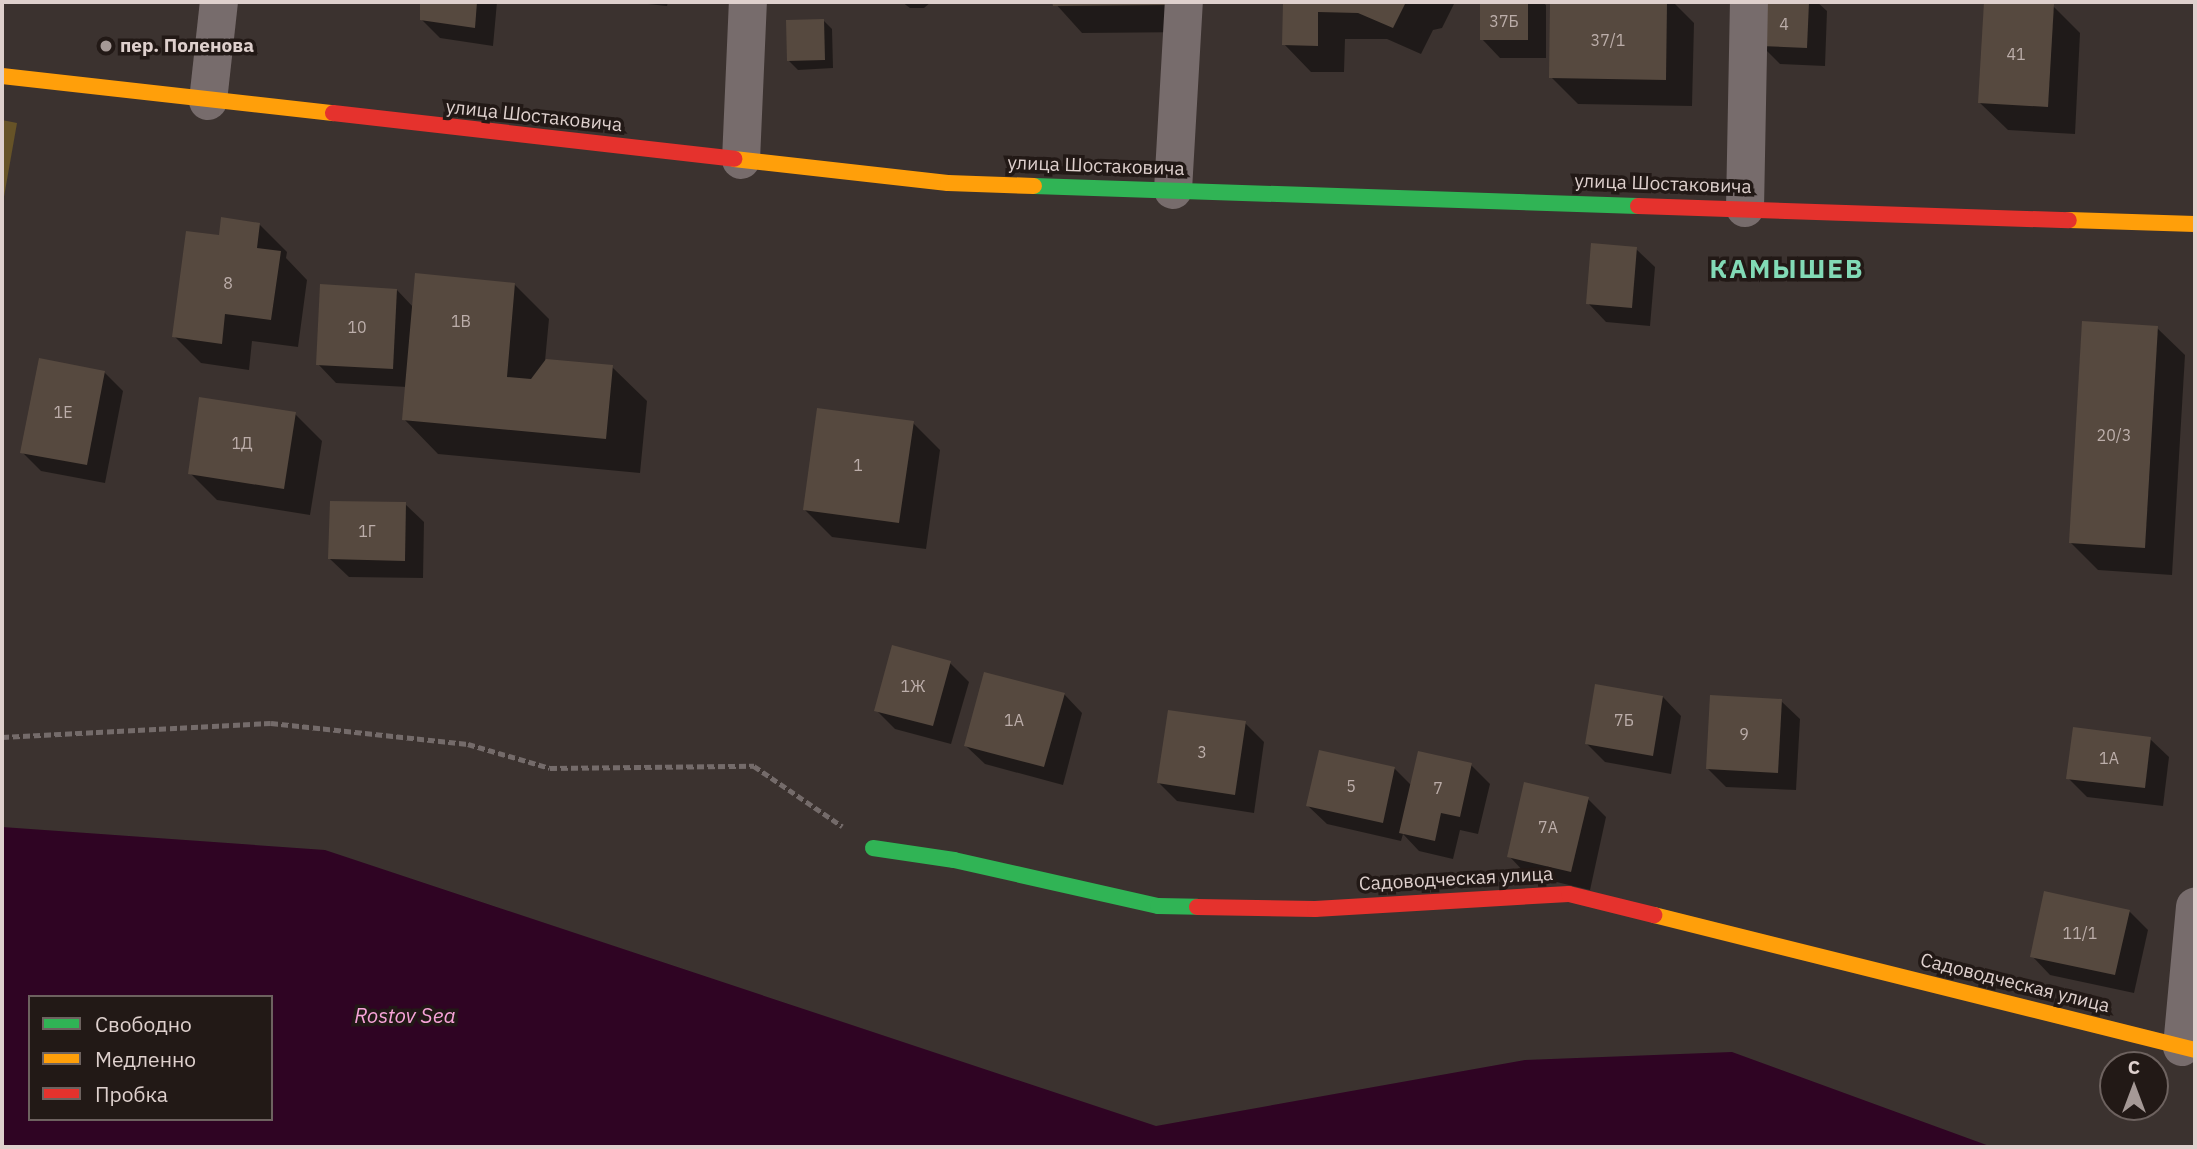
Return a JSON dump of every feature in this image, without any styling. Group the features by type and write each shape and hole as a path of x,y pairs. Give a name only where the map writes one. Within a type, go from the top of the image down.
{"street":[{"path":"208,101 219,2"},
{"path":"741,160 748,2"},
{"path":"1173,190 1184,2"},
{"path":"1745,208 1749,2"},
{"name":"улица Шостаковича","path":"2,76 948,183 2195,224"},
{"name":"Садоводческая улица","path":"873,848 954,860 1158,906 1315,909 1569,894 2188,1048"},
{"path":"2188,1048 2195,907"}],"path":[{"path":"2,737 271,723 468,744 550,768 754,766 873,848"}],"shaded area":[{"path":"2,120 17,123 2,208"}],"water":[{"name":"Rostov Sea","path":"2,827 325,850 1156,1126 1525,1060 1732,1052 1992,1147 2,1147"}],"building":[{"path":"420,2 477,2 475,28 420,20"},
{"path":"1052,2 1169,2 1169,5 1053,6"},
{"path":"1283,2 1406,2 1393,28 1358,13 1318,12 1318,46 1282,45"},
{"path":"1480,2 1528,2 1528,40 1480,40"},
{"path":"1550,2 1667,2 1666,80 1549,78"},
{"path":"1762,2 1809,2 1807,48 1760,46"},
{"path":"1984,2 2054,4 2048,107 1978,103"},
{"path":"824,19 825,60 787,61 786,20"},
{"path":"221,217 260,223 257,248 281,251 271,320 225,314 222,344 172,337 186,231 219,235"},
{"path":"1591,243 1637,247 1632,308 1586,304"},
{"path":"415,273 515,283 507,377 531,379 546,359 613,365 606,439 402,420"},
{"path":"320,284 397,289 393,369 316,365"},
{"path":"2082,321 2158,326 2145,548 2069,543"},
{"path":"39,358 105,371 87,465 20,453"},
{"path":"199,397 296,412 284,489 188,474"},
{"path":"817,408 914,421 899,523 803,510"},
{"path":"330,501 406,502 405,561 328,559"},
{"path":"892,645 951,661 933,726 874,711"},
{"path":"984,672 1065,693 1044,767 964,746"},
{"path":"1595,684 1663,696 1653,756 1585,744"},
{"path":"1710,695 1782,699 1778,773 1706,769"},
{"path":"1168,710 1246,721 1235,795 1157,783"},
{"path":"2073,727 2151,737 2145,788 2066,779"},
{"path":"1319,750 1395,767 1383,823 1306,806"},
{"path":"1418,751 1472,763 1460,817 1441,813 1435,841 1399,833"},
{"path":"1524,782 1589,797 1571,872 1507,857"},
{"path":"2044,891 2130,910 2115,975 2030,957"}],"traffic: fast":[{"path":"1034,186 1638,206"},
{"path":"873,848 954,860 1158,906 1197,907"}],"traffic: slow":[{"path":"2,76 333,113"},
{"path":"734,159 948,183 1034,186"},
{"path":"2069,220 2195,224"},
{"path":"1654,915 2195,1050"}],"traffic: jam":[{"path":"333,113 734,159"},
{"path":"1638,206 2069,220"},
{"path":"1197,907 1315,909 1569,894 1654,915"}],"place":[{"name":"пер. Поленова","path":"106,46"}],"district":[{"name":"КАМЫШЕВ","path":"1787,269"}]}
